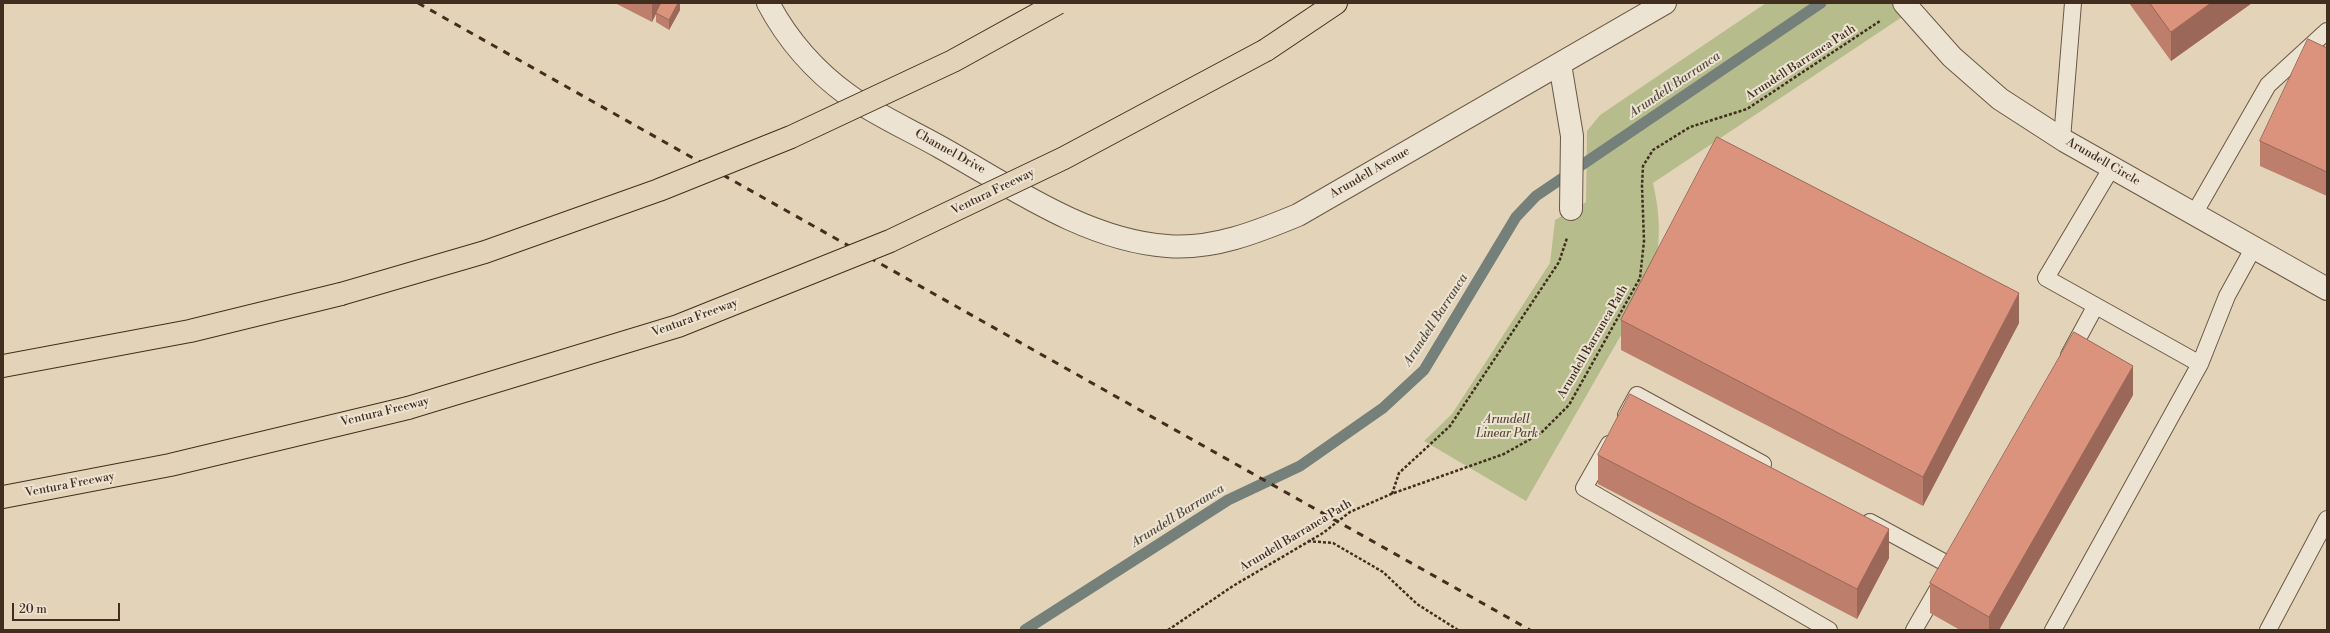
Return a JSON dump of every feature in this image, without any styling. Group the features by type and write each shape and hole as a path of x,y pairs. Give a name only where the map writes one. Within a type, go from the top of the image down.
{"highway":[{"path":"3,366 190,330 341,294 485,252 659,190 791,137 953,61 1058,3"},
{"name":"Ventura Freeway","path":"3,497 170,465 408,408 678,326 890,242 1064,158 1266,50 1336,3"}],"street":[{"name":"Channel Drive","path":"768,3 790,38 814,66 849,96 1072,220 1118,237 1168,246"},
{"name":"Arundell Avenue","path":"1168,246 1210,243 1252,234 1298,215 1665,3"},
{"name":"Arundell Circle","path":"1904,3 1952,57 2000,99 2062,139 2327,289"},
{"path":"1560,64 1572,136 1571,209"}],"lane":[{"path":"2062,139 2073,3"},
{"path":"2194,214 2268,85 2327,32"},
{"path":"2112,168 2046,278 2095,307 2200,364"},
{"path":"2053,630 2200,364 2226,296 2254,248"},
{"path":"2061,368 2095,307"},
{"path":"1776,471 1637,395 1584,488 1829,630"},
{"path":"1853,513 1951,566"},
{"path":"2268,630 2327,519"},
{"path":"1914,630 1966,538"}],"path":[{"name":"Arundell Barranca Path","path":"1168,630 1233,586 1307,540 1323,533 1350,512 1391,494 1504,454 1541,433 1569,405 1640,278 1644,242 1642,186 1643,166 1653,150 1690,127 1748,109 1868,29"},
{"path":"1391,494 1399,473 1450,426 1559,262 1569,231 1571,209"},
{"path":"1307,540 1333,543 1383,572 1417,604 1458,630"}],"green space":[{"name":"Arundell Linear Park","path":"1766,3 1923,3 1653,183 1659,220 1659,232 1657,255 1652,281 1526,501 1424,441 1452,414 1550,263 1555,220 1586,202 1587,131 1600,115"}],"building":[{"path":"661,3 678,3 669,20 656,13"},
{"path":"2150,3 2211,3 2171,32"},
{"path":"2308,39 2327,48 2327,172 2260,141"},
{"path":"1717,137 2019,293 1923,477 1621,320"},
{"path":"2074,332 2133,366 1989,617 1930,583"},
{"path":"1630,394 1889,529 1857,589 1598,455"}],"waterway":[{"name":"Arundell Barranca","path":"1025,630 1228,500 1300,466 1383,408 1424,370 1516,217 1536,196 1821,3"}],"railway":[{"path":"418,3 1530,630"}]}
